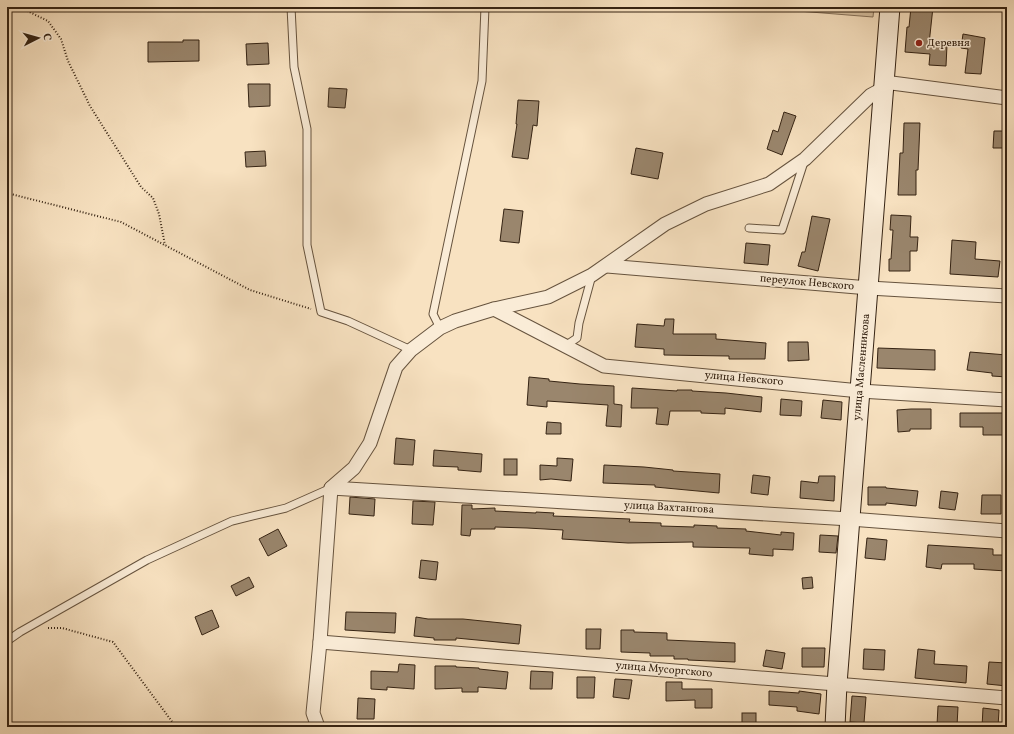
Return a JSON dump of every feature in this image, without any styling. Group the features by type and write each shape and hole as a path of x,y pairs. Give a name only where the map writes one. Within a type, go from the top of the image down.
{"street":[{"name":"улица Масленникова","path":"835,727 837,684 890,7"},
{"path":"318,727 313,713 320,642 331,488 354,468 370,443 396,367 411,350 440,328 455,321 494,309 548,297 607,266 665,224 706,204 769,184 804,159 871,95 884,85 1007,98"},
{"name":"переулок Невского","path":"607,266 869,288 1007,296"},
{"name":"улица Невского","path":"494,309 604,366 860,390 1007,400"},
{"name":"улица Вахтангова","path":"331,488 850,519 1007,531"},
{"name":"улица Мусоргского","path":"320,642 1007,698"}],"lane":[{"path":"291,7 294,67 307,129 307,245 321,312 348,321 411,350"},
{"path":"440,328 433,314 482,81 485,7"},
{"path":"750,228 782,230 804,159"},
{"path":"565,346 577,338 579,323 592,275"},
{"path":"7,641 27,628 147,560 232,521 286,508 331,488"}],"path":[{"path":"19,7 48,21 61,39 68,61 90,106 141,187 153,198 159,214 164,245"},
{"path":"7,193 121,222 250,290 321,312"},
{"path":"27,628 62,628 113,642 176,727"}],"shaded area":[{"path":"798,7 874,7 873,17 798,11"}],"building":[{"path":"911,7 933,7 929,44 947,45 946,66 929,65 930,54 905,52 907,27 909,27"},
{"path":"963,34 985,38 981,74 965,73 968,49 961,48"},
{"path":"183,40 199,40 199,61 148,62 148,42 183,42"},
{"path":"268,43 269,64 247,65 246,44"},
{"path":"248,84 270,84 270,106 249,107"},
{"path":"329,88 347,89 345,108 328,107"},
{"path":"518,100 539,101 537,126 533,125 528,159 512,157 517,124"},
{"path":"784,112 796,116 782,155 767,149 773,130 778,132"},
{"path":"904,123 920,123 918,170 916,170 916,195 898,195 900,153 903,153"},
{"path":"994,131 1007,131 1007,148 993,148"},
{"path":"636,148 663,153 658,179 631,174"},
{"path":"265,151 266,166 246,167 245,152"},
{"path":"504,209 523,211 519,243 500,241"},
{"path":"891,215 911,216 910,237 918,237 917,251 910,251 910,271 889,271 893,230 890,230"},
{"path":"812,216 830,219 818,271 798,266 802,252 805,252"},
{"path":"952,240 976,242 975,259 1000,261 998,277 950,274"},
{"path":"746,243 770,245 768,265 744,263"},
{"path":"665,319 674,319 673,334 716,334 716,339 766,343 765,359 729,359 729,356 664,355 664,349 635,347 637,324 664,326"},
{"path":"788,342 808,342 809,360 788,361"},
{"path":"878,348 935,350 935,370 877,368"},
{"path":"970,352 1007,355 1007,377 992,376 992,373 967,370"},
{"path":"529,377 549,379 549,381 614,386 614,404 622,405 621,427 606,426 608,405 547,401 547,407 527,405"},
{"path":"632,388 677,391 692,390 762,397 761,412 725,408 725,414 701,413 701,411 670,411 668,425 656,424 658,408 631,408"},
{"path":"781,399 802,401 801,416 780,415"},
{"path":"823,400 842,402 841,420 821,418"},
{"path":"931,409 931,429 910,429 910,431 898,432 897,410"},
{"path":"960,413 1007,413 1007,435 983,435 983,427 960,427"},
{"path":"547,422 561,423 561,434 546,434"},
{"path":"396,438 415,440 413,465 394,464"},
{"path":"434,450 482,454 481,472 458,470 458,467 433,466"},
{"path":"557,458 573,459 571,481 551,479 540,480 540,465 557,466"},
{"path":"504,459 517,459 517,475 504,475"},
{"path":"604,465 720,474 719,493 655,487 655,485 603,483"},
{"path":"753,475 770,477 768,495 751,493"},
{"path":"819,476 835,476 834,501 800,498 801,481 818,483"},
{"path":"868,487 886,487 918,491 916,506 886,503 886,505 868,505"},
{"path":"941,491 958,493 955,510 939,508"},
{"path":"982,495 1001,495 1001,514 981,514"},
{"path":"350,497 375,499 374,516 349,514"},
{"path":"413,501 435,502 433,525 412,524"},
{"path":"462,505 472,505 472,509 495,508 495,511 554,513 553,516 630,519 629,522 661,523 661,526 717,526 717,528 746,529 746,531 781,535 781,532 794,533 793,550 773,549 773,556 749,554 750,548 693,547 693,542 628,543 562,539 563,530 527,528 495,527 495,529 471,529 470,536 461,535"},
{"path":"278,529 287,546 268,556 259,539"},
{"path":"820,535 838,536 836,553 819,552"},
{"path":"867,538 887,540 885,560 865,558"},
{"path":"928,545 993,549 993,555 1007,555 1007,571 974,569 974,564 942,564 941,569 926,567"},
{"path":"421,560 438,562 436,580 419,578"},
{"path":"249,577 254,587 236,596 231,586"},
{"path":"812,577 813,588 803,589 802,578"},
{"path":"212,610 219,627 202,635 195,617"},
{"path":"346,612 396,613 395,633 345,630"},
{"path":"416,617 428,619 463,619 521,625 519,644 456,638 456,640 434,640 434,638 414,636"},
{"path":"586,629 601,629 600,649 586,649"},
{"path":"621,630 667,633 667,640 735,643 735,662 674,659 674,656 650,656 650,653 621,652"},
{"path":"802,648 825,648 824,667 802,667"},
{"path":"864,649 885,650 884,670 863,669"},
{"path":"918,649 935,651 934,664 967,666 966,683 915,678"},
{"path":"766,650 785,653 782,669 763,666"},
{"path":"989,662 1007,663 1007,686 987,684"},
{"path":"399,664 415,665 414,689 387,687 387,690 371,689 371,671 398,672"},
{"path":"435,666 456,666 508,672 506,689 478,687 478,692 462,692 462,688 435,689"},
{"path":"531,671 553,672 552,689 530,689"},
{"path":"577,677 595,677 594,698 577,698"},
{"path":"615,679 632,680 629,699 613,697"},
{"path":"666,682 682,682 682,689 712,689 712,708 695,708 695,700 666,701"},
{"path":"769,691 799,693 799,691 821,694 819,714 797,711 797,707 769,705"},
{"path":"852,696 866,697 864,723 850,722"},
{"path":"358,698 375,699 374,719 357,719"},
{"path":"938,706 958,707 957,726 937,725"},
{"path":"983,708 999,710 998,727 982,727"},
{"path":"742,713 756,713 756,727 742,727"}],"place":[{"name":"Деревня","path":"919,43"}]}
